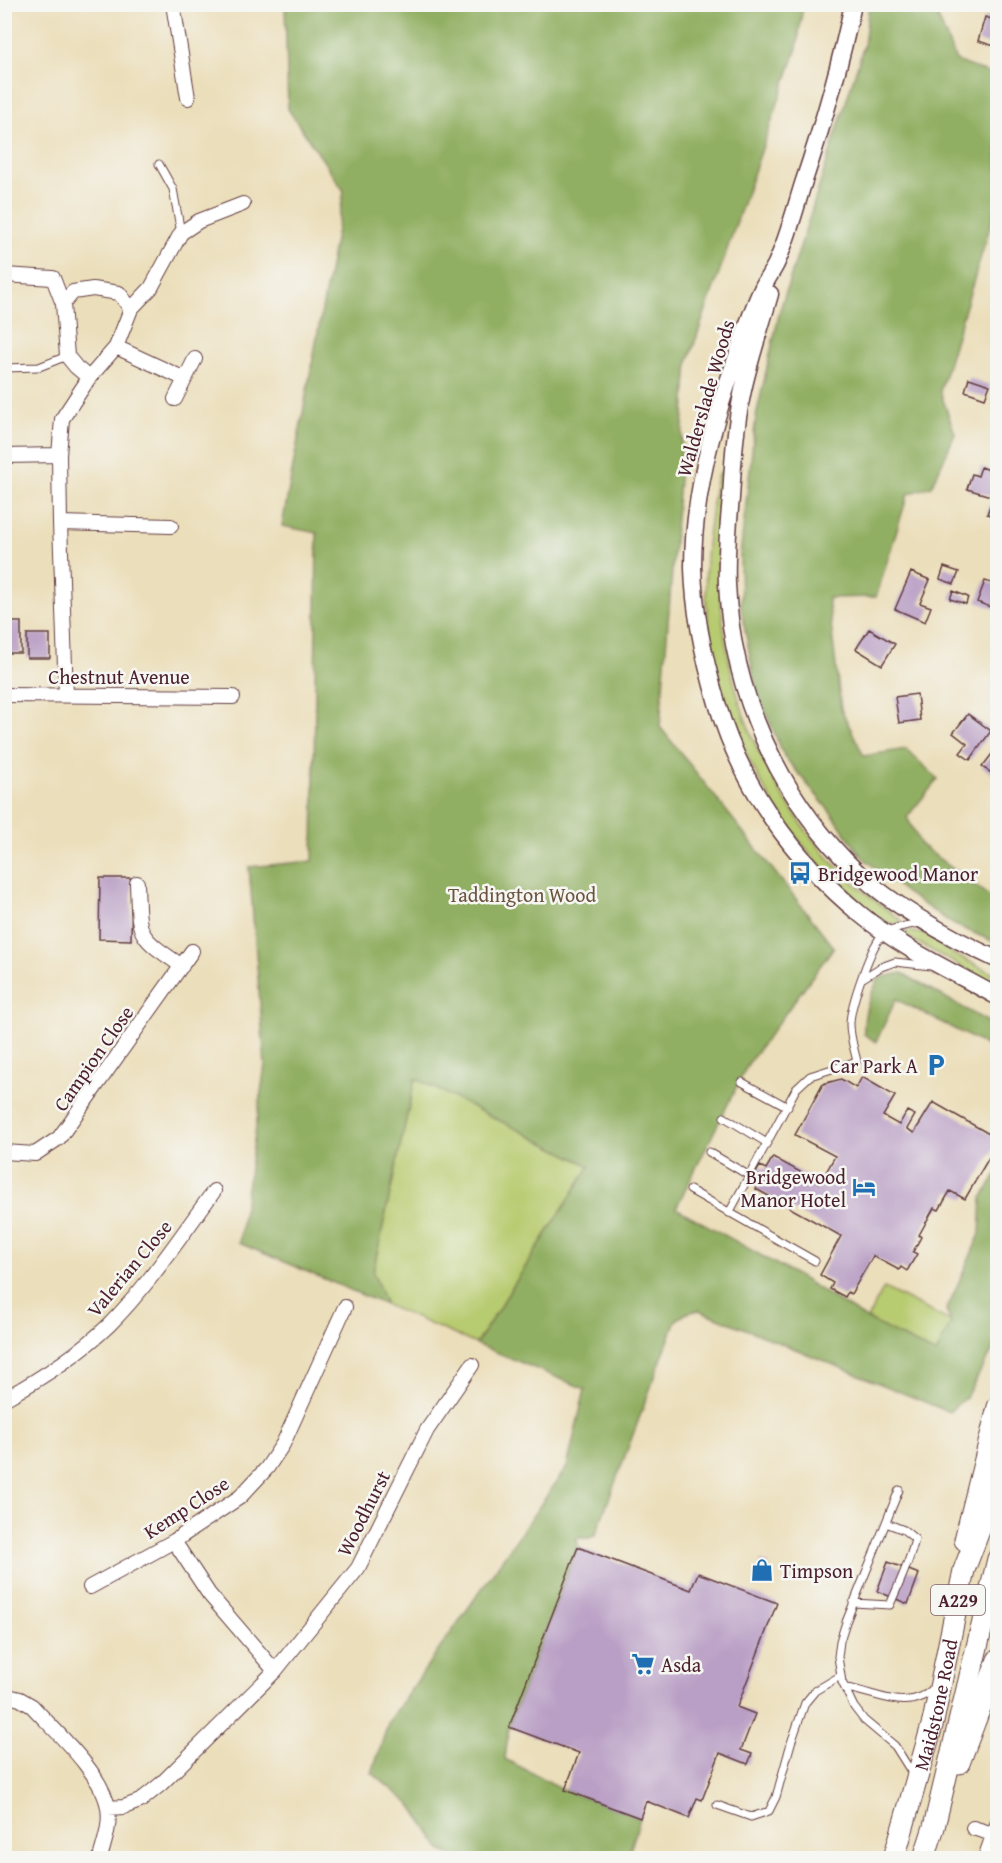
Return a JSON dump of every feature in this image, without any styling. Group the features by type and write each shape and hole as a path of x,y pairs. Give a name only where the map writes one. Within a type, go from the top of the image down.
{"main road":[{"path":"964,1570 963,1548 998,1407"},
{"name":"Maidstone Road","path":"894,1858 916,1784 944,1673 964,1570 998,1481"},
{"name":"A229","path":"924,1858 934,1827 998,1559"},
{"path":"934,1827 998,1660"}],"street":[{"path":"173,4 188,98"},
{"name":"Walderslade Woods","path":"853,4 833,90 776,264 743,389 735,441 727,567 730,615 740,676 765,744 794,798 814,825 860,875 901,906 968,946 998,960"},
{"path":"66,695 59,455 62,419 89,378 116,347 131,309 151,288 181,233 199,221 243,204"},
{"name":"Walderslade Woods","path":"776,264 761,290 726,387 699,496 693,569 699,622 712,688 722,722 739,763 755,793 789,844 820,877 861,916 885,933 998,997"},
{"path":"4,275 53,278 63,304 67,356 89,378"},
{"path":"63,304 73,292 93,289 119,293 131,309"},
{"path":"116,347 185,379"},
{"path":"175,399 195,359"},
{"path":"4,456 59,455"},
{"path":"60,523 171,526"},
{"name":"Chestnut Avenue","path":"4,695 233,697"},
{"path":"137,883 138,925 141,934 148,942 182,966"},
{"name":"Campion Close","path":"4,1152 35,1154 59,1138 192,951"},
{"name":"Valerian Close","path":"4,1399 56,1368 108,1326 138,1293 214,1191"},
{"name":"Kemp Close","path":"90,1587 174,1541 240,1497 267,1468 283,1444 345,1307"},
{"name":"Woodhurst","path":"108,1808 124,1807 140,1801 161,1784 275,1671 357,1568 427,1430 472,1365"},
{"path":"174,1541 209,1594 275,1671"},
{"path":"4,1695 20,1699 32,1706 97,1779 108,1808 107,1829 100,1858"},
{"path":"973,1828 995,1828 985,1858"}],"lane":[{"path":"159,164 173,189 181,233"},
{"path":"4,368 39,367 67,356"},
{"path":"729,1213 796,1089 810,1076 857,1061 851,1037 850,1017 871,951 885,933 926,921"},
{"path":"863,978 895,962 944,966"},
{"path":"742,1082 788,1107"},
{"path":"724,1117 767,1143"},
{"path":"709,1152 748,1176"},
{"path":"690,1190 814,1261"},
{"path":"899,1490 840,1641 840,1676 854,1707 864,1720 895,1746 908,1765 916,1784"},
{"path":"853,1603 890,1605 895,1594 915,1539 904,1530 886,1523"},
{"path":"846,1688 864,1690 887,1699 911,1701 930,1692 944,1673"},
{"path":"717,1805 751,1817 768,1811 776,1797 805,1704 815,1691 840,1676"}],"green space":[{"name":"Taddington Wood","path":"285,5 803,5 797,48 688,362 660,727 834,947 748,1064 676,1208 803,1279 865,1318 936,1354 951,1322 946,1311 980,1234 982,1198 997,1173 997,1342 966,1397 949,1412 699,1310 687,1313 676,1320 595,1536 577,1538 578,1547 509,1727 505,1759 565,1790 640,1818 628,1858 456,1858 441,1850 412,1806 372,1773 389,1721 567,1467 585,1389 476,1344 590,1166 415,1078 373,1272 386,1305 239,1243 265,1065 249,867 313,861 317,533 282,526 344,191 288,109"},
{"path":"869,5 933,5 956,61 997,76 997,204 940,391 955,434 932,486 908,494 876,597 828,598 841,709 864,756 906,749 938,779 907,817 921,845 997,902 997,943 953,924 906,893 862,857 832,814 784,756 756,689 741,608 740,556 756,416 780,310 864,45"},
{"path":"720,472 723,475 719,566 722,611 728,654 738,697 753,739 773,779 815,843 843,873 902,921 901,923 887,923 872,914 813,858 783,818 756,774 735,728 719,679 709,629 706,579 715,483"},
{"path":"905,931 926,934 953,954 997,975 997,986 907,937"},
{"path":"902,973 997,1027 997,1051 896,999 876,1042 864,1034 867,1005 879,978"},
{"path":"415,1078 590,1166 476,1344 386,1305 373,1272"},
{"path":"884,1288 952,1322 936,1354 867,1319"}],"building":[{"path":"980,4 998,4 998,7 996,12"},
{"path":"985,17 998,21 998,47 978,41"},
{"path":"969,378 990,385 985,398 965,391"},
{"path":"981,467 998,473 998,485 994,497 967,489 972,474 978,476"},
{"path":"991,503 998,505 998,517 987,514"},
{"path":"944,567 959,572 954,584 940,579"},
{"path":"911,572 930,580 920,603 931,607 925,622 895,609"},
{"path":"985,581 998,585 998,610 977,602"},
{"path":"953,591 968,597 966,604 950,599"},
{"path":"4,622 21,622 21,653 4,653"},
{"path":"869,629 895,644 882,665 856,649"},
{"path":"27,634 50,634 50,658 27,658"},
{"path":"917,694 920,720 899,723 895,697"},
{"path":"968,714 991,731 970,760 960,753 967,744 953,733"},
{"path":"998,746 998,777 982,767"},
{"path":"100,878 132,878 131,940 99,939"},
{"name":"Bridgewood Manor Hotel","path":"862,1077 895,1096 883,1116 899,1125 907,1111 915,1115 907,1129 914,1133 933,1102 998,1139 998,1142 965,1199 950,1191 939,1210 934,1208 919,1235 921,1237 913,1252 917,1254 907,1271 901,1267 899,1270 873,1256 851,1294 848,1292 845,1297 830,1289 833,1283 820,1275 841,1236 756,1189 757,1185 751,1181 760,1166 766,1169 773,1157 820,1183 835,1156 795,1135 823,1084 841,1079 856,1088"},
{"name":"Asda","path":"578,1547 691,1590 698,1573 777,1603 737,1707 755,1714 741,1750 752,1754 748,1764 720,1753 702,1800 697,1798 689,1818 646,1801 640,1818 565,1790 579,1753 509,1727"},
{"name":"Timpson","path":"761,1561 768,1564 762,1579 756,1576"},
{"path":"888,1562 919,1574 908,1604 877,1591"}],"place":[{"name":"Bridgewood Manor","path":"800,873"},
{"name":"Car Park A","path":"936,1065"},
{"name":"Bridgewood Manor Hotel","path":"864,1187"},
{"name":"Timpson","path":"762,1570"},
{"name":"Asda","path":"643,1664"}]}
